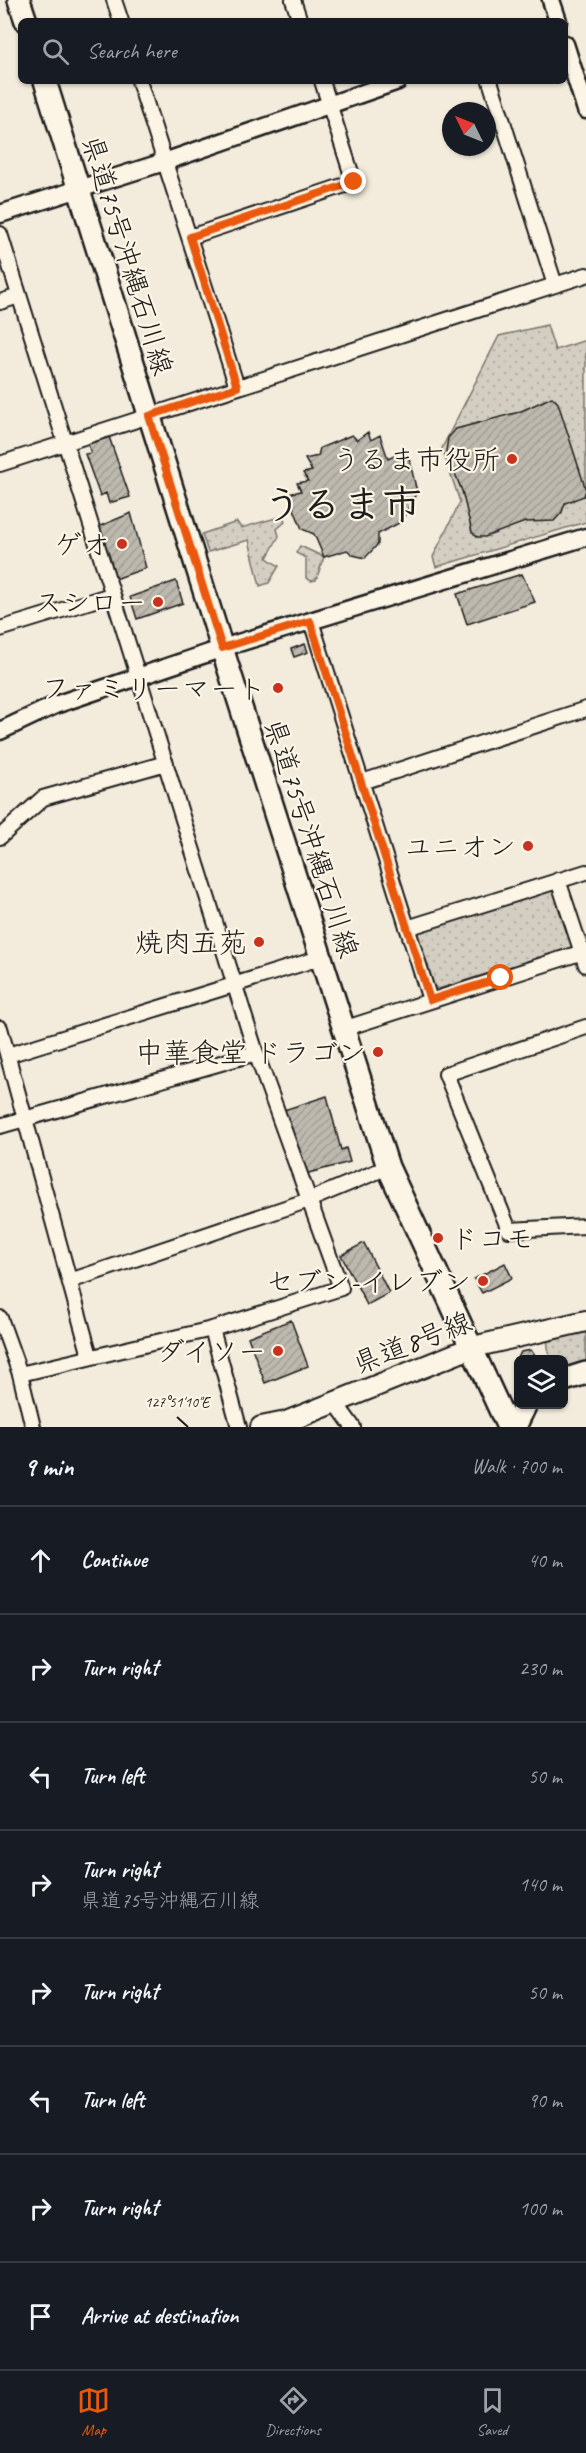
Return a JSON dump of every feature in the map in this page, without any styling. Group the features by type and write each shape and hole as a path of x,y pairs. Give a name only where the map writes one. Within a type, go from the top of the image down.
{"main road":[{"path":"19,0 25,18"},
{"name":"県道75号沖縄石川線","path":"46,84 222,648 388,1167 508,1426"},
{"name":"県道8号線","path":"261,1427 287,1424 335,1402 473,1347 586,1321"},
{"path":"568,1379 586,1373"},
{"path":"508,1426 522,1409"}],"street":[{"path":"114,0 120,18"},
{"path":"292,0 299,18"},
{"path":"551,0 557,18"},
{"path":"568,53 585,102"},
{"path":"140,84 237,387"},
{"path":"190,237 354,182 323,84"},
{"path":"0,214 164,162 389,84"},
{"path":"491,84 555,285"},
{"path":"0,234 234,986 341,1288 212,1329 20,1374"},
{"path":"0,464 586,275"},
{"path":"0,302 19,296"},
{"path":"0,731 39,712 222,648 586,537"},
{"path":"0,629 111,595"},
{"path":"310,621 430,1000"},
{"path":"362,782 586,709"},
{"path":"0,837 43,798 166,763"},
{"path":"407,928 586,872"},
{"path":"343,1029 430,1000 585,956 558,880"},
{"path":"8,1055 320,958"},
{"path":"586,1027 446,1074 509,1230 586,1226"},
{"path":"0,1028 90,1356"},
{"path":"0,1126 256,1053"},
{"path":"70,1281 309,1200 388,1167"},
{"path":"0,1318 20,1374 33,1427"},
{"path":"212,1329 239,1427"},
{"path":"335,1402 353,1427"}],"shaded area":[{"path":"547,325 555,350 586,340 586,522 436,567 433,557 460,502 442,448 499,336"},
{"path":"283,516 285,522 277,529 279,536 267,558 279,566 269,583 260,586 249,540 208,552 202,534 237,522 241,528"},
{"path":"300,546 324,557 316,580 311,581 306,578 306,558 296,553"},
{"path":"549,889 556,895 572,947 438,989 431,985 416,935 422,928"},
{"path":"586,1330 586,1363 568,1372 568,1355 548,1355 547,1339"}],"building":[{"name":"うるま市役所","path":"552,397 558,403 586,490 584,496 565,503 562,512 554,521 525,522 485,537 477,537 472,532 462,491 446,451 448,438 456,429 519,412"},
{"path":"107,431 130,497 109,503 106,493 100,496 85,454 91,453 85,437"},
{"name":"うるま市役所","path":"368,432 371,440 380,435 388,459 407,450 417,492 401,522 378,534 378,544 365,558 353,555 347,550 324,557 314,534 302,529 288,494 301,491 297,483 308,481 303,473 312,471 305,459 318,456 320,448 352,435 357,440"},
{"path":"131,513 146,568 115,579 98,527"},
{"path":"522,574 535,602 467,624 457,594"},
{"path":"176,581 183,603 137,619 130,597"},
{"path":"305,644 308,652 294,657 291,649"},
{"path":"327,1096 341,1150 346,1148 350,1162 301,1175 284,1110"},
{"path":"364,1243 389,1293 367,1305 341,1255"},
{"path":"505,1263 512,1278 482,1293 474,1279"},
{"name":"ダイソー","path":"291,1320 308,1366 265,1383 248,1337"},
{"path":"531,1350 534,1355 520,1355 521,1352"}],"place":[{"name":"うるま市役所","path":"512,459"},
{"name":"ゲオ","path":"122,544"},
{"name":"スシロー","path":"158,602"},
{"name":"ファミリーマート","path":"278,688"},
{"name":"ユニオン","path":"528,846"},
{"name":"焼肉五苑","path":"259,942"},
{"name":"中華食堂 ドラゴン","path":"378,1052"},
{"name":"ドコモ","path":"438,1238"},
{"name":"セブン-イレブン","path":"483,1281"},
{"name":"ダイソー","path":"278,1351"}],"district":[{"name":"うるま市","path":"342,504"}],"route":[{"path":"354,182 190,237 237,387 149,416 222,648 310,621 430,1000 501,978"}]}
